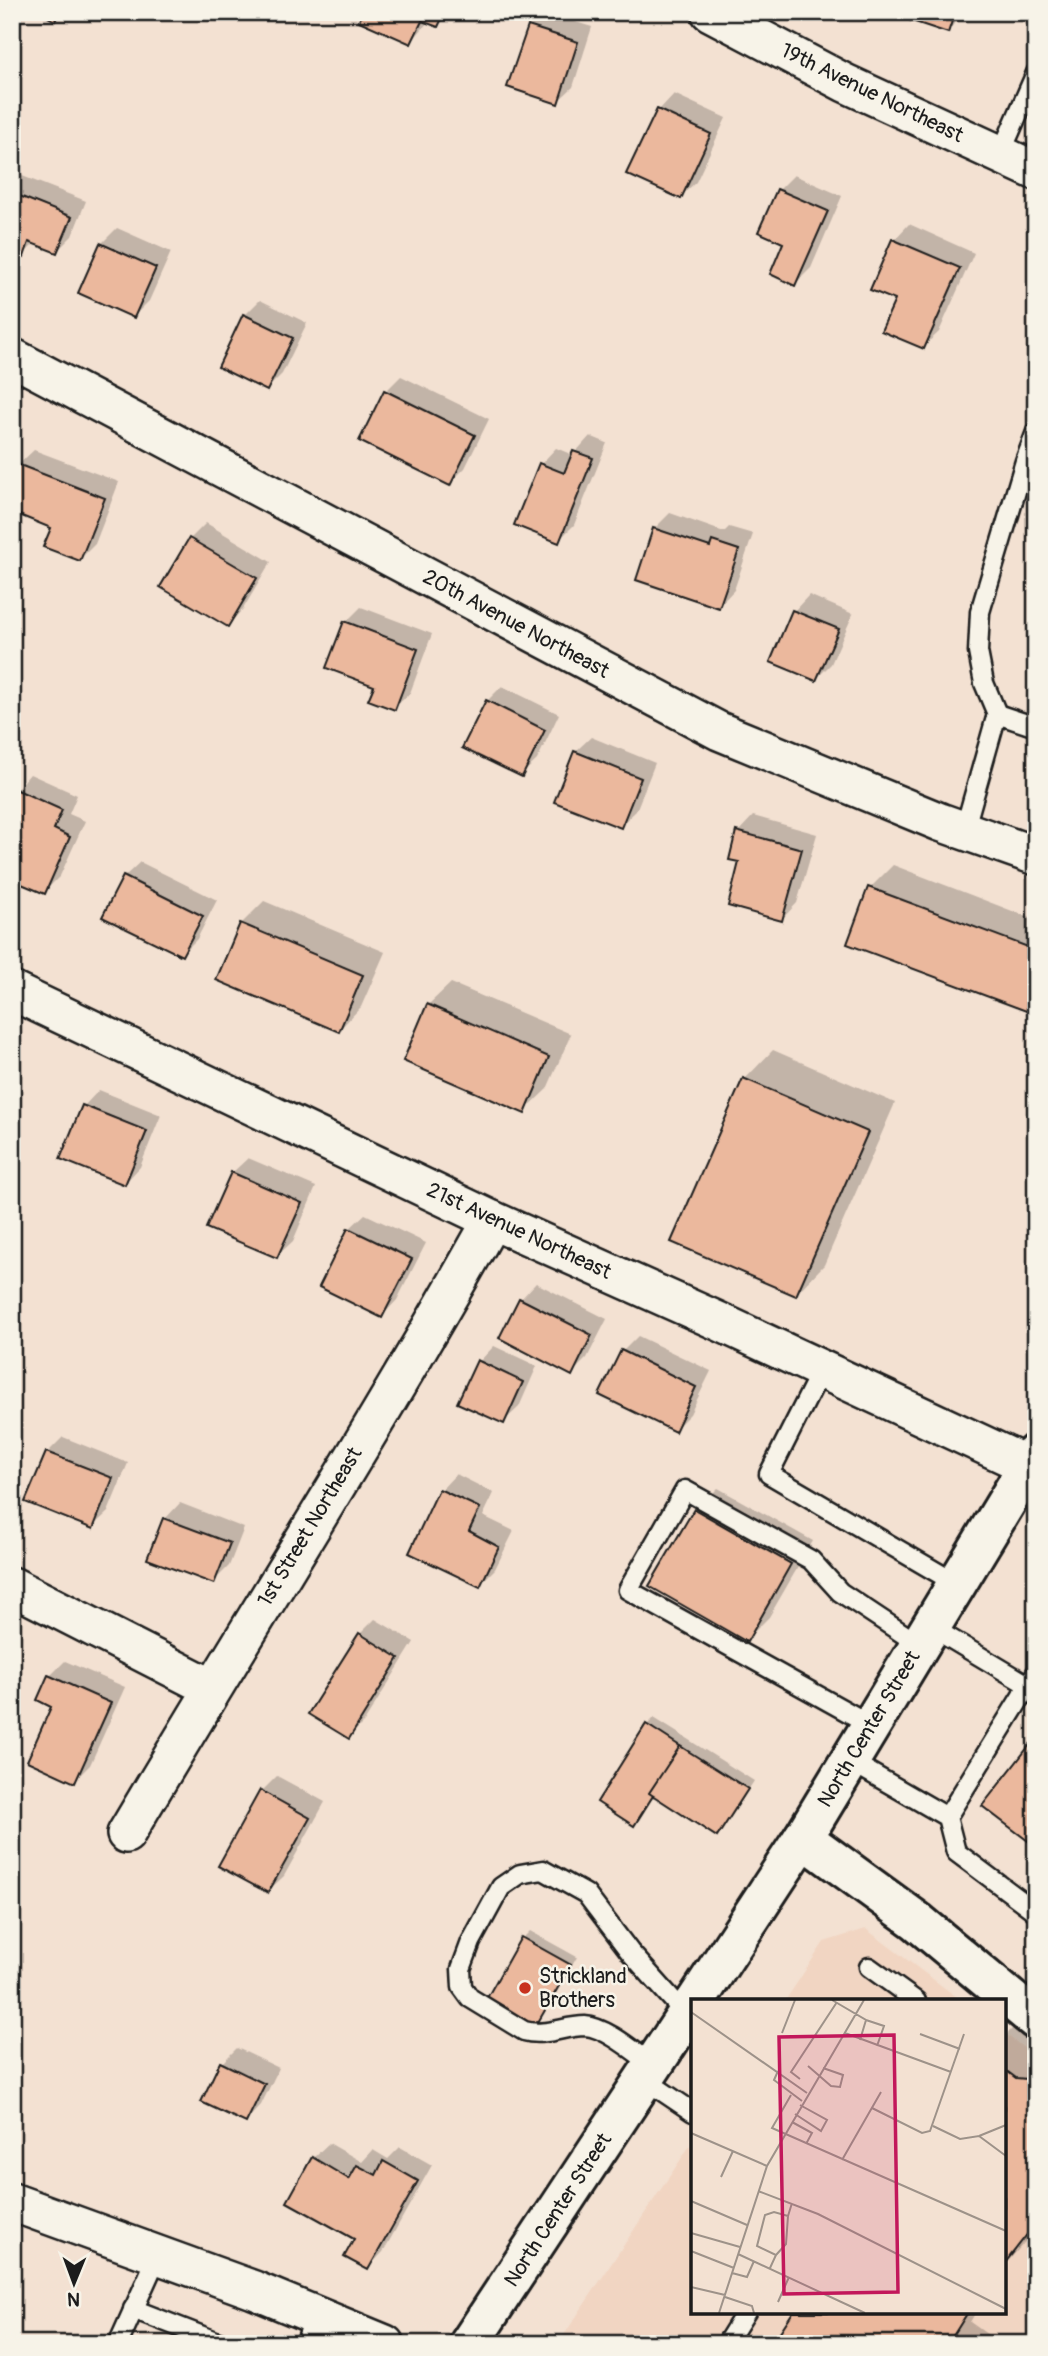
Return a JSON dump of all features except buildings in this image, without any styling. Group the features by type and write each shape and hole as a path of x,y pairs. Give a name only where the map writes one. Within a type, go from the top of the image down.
{"main road":[{"name":"North Center Street","path":"699,1999 803,1838 1034,1463"},
{"path":"803,1838 917,1921 1036,2020"},
{"name":"North Center Street","path":"470,2344 691,2011"}],"street":[{"name":"19th Avenue Northeast","path":"710,12 845,83 1036,171"},
{"name":"20th Avenue Northeast","path":"12,356 719,731 964,831 1036,856"},
{"name":"21st Avenue Northeast","path":"12,991 492,1220 1034,1463"},
{"name":"1st Street Northeast","path":"127,1834 212,1688 432,1326 492,1220"},
{"path":"12,1586 212,1688"},
{"path":"12,2202 254,2290 310,2330 373,2337 385,2344"}],"lane":[{"path":"1000,155 1036,73"},
{"path":"964,831 997,715 984,683 978,652 980,612 1036,432"},
{"path":"997,715 1036,727"},
{"path":"822,1369 769,1474 957,1584"},
{"path":"871,1725 628,1590 685,1490 811,1560 840,1592 925,1636 1032,1679 947,1817"},
{"path":"850,1761 947,1817 956,1852 1036,1912"},
{"path":"691,2009 630,1952 586,1894 543,1870 520,1874 501,1887 471,1942 461,1969 462,1987 470,1997 524,2031 534,2034 586,2026 619,2041 691,2110"},
{"path":"869,1967 913,1999"},
{"path":"118,2344 158,2255"},
{"path":"133,2309 223,2344"},
{"path":"726,2344 745,2314"}],"shaded area":[{"path":"866,1929 959,1999 786,1999 824,1942"},
{"path":"1006,2034 1036,2057 1036,2334 1033,2338 1036,2344 558,2344 691,2144 691,2314 1006,2314"}],"place":[{"name":"Strickland Brothers","path":"525,1988"}]}
